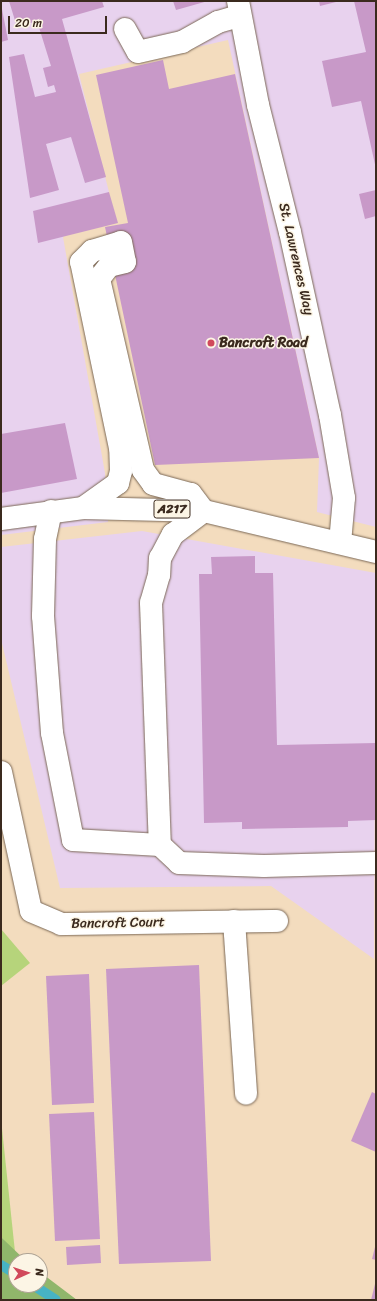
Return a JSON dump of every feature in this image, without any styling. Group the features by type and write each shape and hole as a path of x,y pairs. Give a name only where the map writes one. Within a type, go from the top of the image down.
{"street":[{"path":"125,29 138,52 182,42 239,9"},
{"name":"St. Lawrences Way","path":"239,9 330,415 344,498 340,543"},
{"path":"83,508 118,483 121,471 120,448 81,262 97,249 121,242 125,262 108,266 99,279 143,470 152,484 191,494 204,511 170,540 160,558 160,575 151,603 160,845"},
{"name":"A217","path":"1,519 51,511 83,508 204,511 376,552"},
{"path":"51,511 45,539 43,616 52,733 73,840 160,845 179,863 376,863"},
{"name":"Bancroft Court","path":"1,772 32,911 61,924 277,921"},
{"path":"234,922 246,1094"}],"shaded area":[{"path":"1,1 376,1 376,527 317,512 319,458 228,40 79,74 109,192 63,237 105,473 108,522 1,535"},
{"path":"142,531 376,573 374,959 271,886 60,888 1,639 1,547"}],"green space":[{"path":"1,929 30,963 1,986"},
{"path":"1,1119 15,1252 1,1237"},
{"path":"1,1237 18,1253 8,1253 8,1293 48,1293 48,1278 77,1300 1,1300"}],"building":[{"path":"9,1 102,1 104,7 62,19 106,177 85,183 71,137 46,144 59,190 30,198 9,57 24,54 35,97 56,92 54,85 48,87 43,68 51,66 37,21 17,27"},
{"path":"173,1 208,1 176,10"},
{"path":"319,1 336,1 336,2 320,6"},
{"path":"354,1 376,1 376,169 361,101 332,107 322,61 366,52"},
{"path":"1,4 8,40 1,42"},
{"name":"Bancroft Road","path":"163,60 169,89 235,74 319,458 155,465 105,227 128,223 96,75"},
{"path":"376,190 376,216 365,219 359,194"},
{"path":"109,192 118,223 38,243 33,211"},
{"path":"65,423 77,479 1,493 1,434"},
{"path":"255,556 255,573 273,573 277,745 376,743 376,820 348,821 348,827 242,829 242,822 204,823 199,574 212,574 211,557"},
{"path":"199,965 211,1261 119,1264 106,969"},
{"path":"89,974 94,1103 52,1105 46,976"},
{"path":"372,1092 376,1094 376,1152 351,1141"},
{"path":"94,1112 100,1239 55,1241 49,1114"},
{"path":"100,1245 101,1263 67,1265 66,1247"},
{"path":"376,1247 376,1260 372,1259"},
{"path":"375,1284 376,1300 371,1300"}],"waterway":[{"path":"1,1265 8,1269"},
{"path":"45,1293 56,1300"}],"place":[{"name":"Bancroft Road","path":"211,343"}]}
